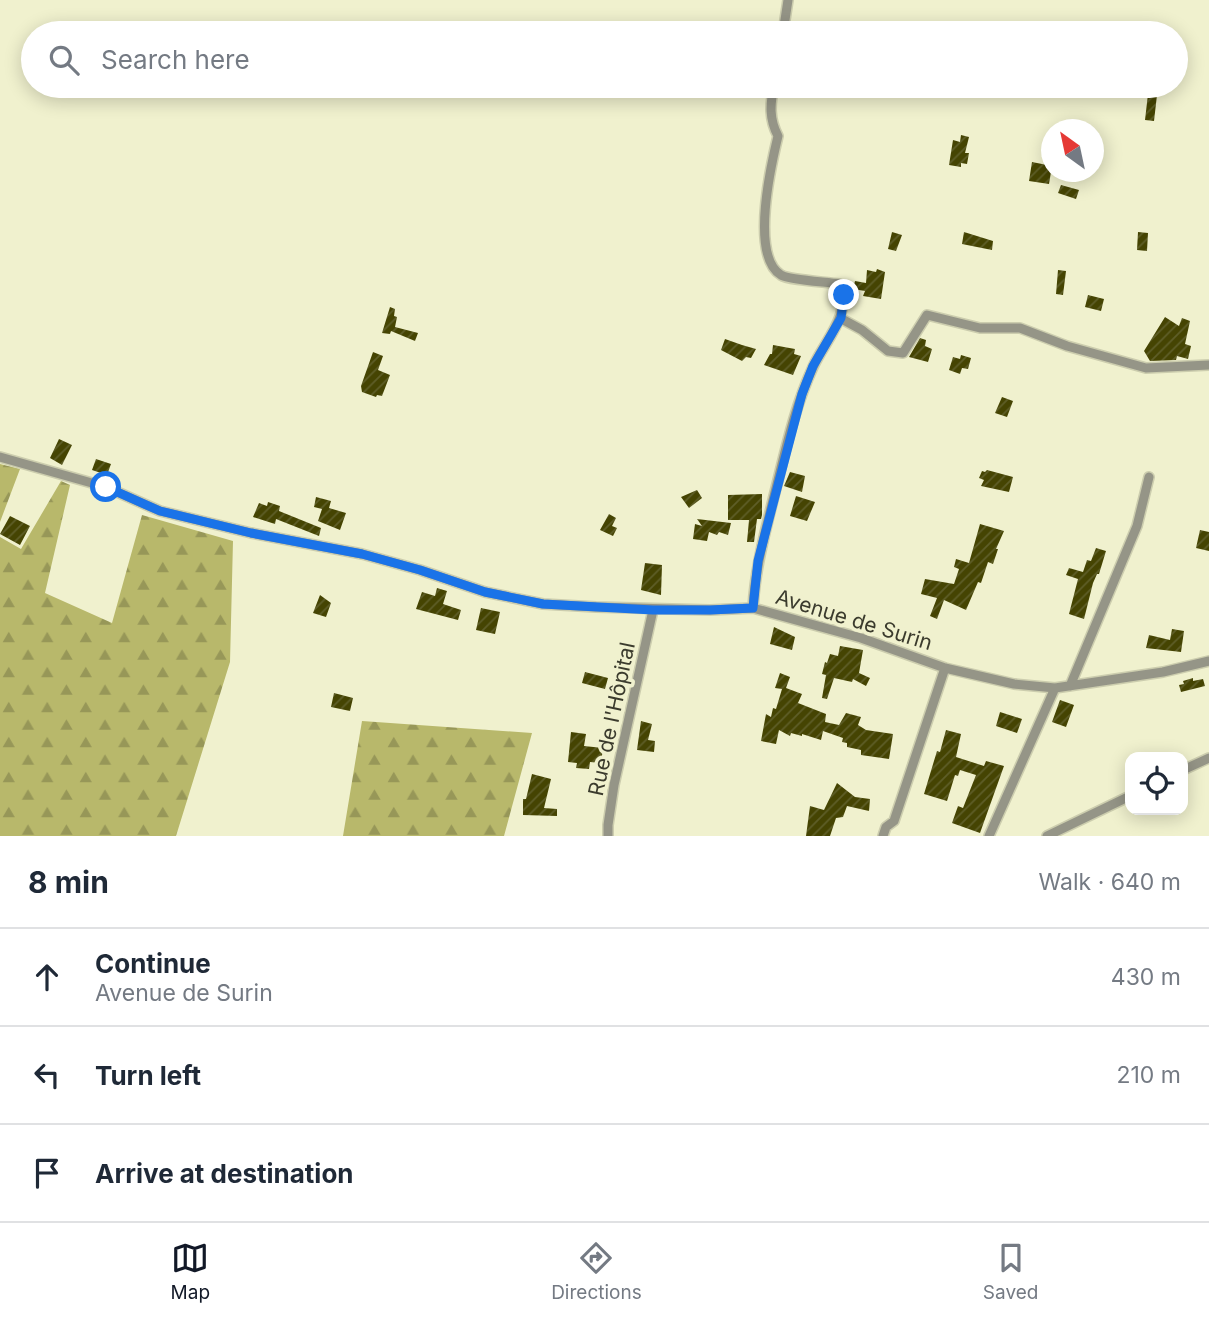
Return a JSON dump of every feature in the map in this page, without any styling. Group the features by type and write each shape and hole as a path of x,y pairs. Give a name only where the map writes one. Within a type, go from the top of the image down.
{"street":[{"path":"785,21 788,0"},
{"path":"753,608 758,561 802,394 817,359 841,318 844,295 839,284 782,276 771,266 765,246 767,182 778,136 771,123 771,98"},
{"path":"841,318 862,330 888,352 904,353 927,315 980,328 1020,328 1067,346 1146,368 1209,365"},
{"name":"Avenue de Surin","path":"0,457 106,487 160,511 251,533 362,554 485,592 543,604 653,610 753,608 861,638 945,668 1014,684 1055,688 1163,673 1209,660"},
{"path":"1070,686 1136,526 1149,477"},
{"name":"Rue de l'Hôpital","path":"608,836 614,785 653,610"},
{"path":"883,836 886,827 894,821 945,668"},
{"path":"989,836 1055,688"},
{"path":"1188,768 1209,758"},
{"path":"1047,836 1125,798"}],"green space":[{"path":"0,464 20,469 0,522"},
{"path":"61,481 70,485 45,593 112,623 142,515 233,541 230,662 176,836 0,836 0,537 21,549"},
{"path":"362,721 532,733 504,836 343,836"}],"building":[{"path":"1148,98 1157,98 1154,121 1145,120"},
{"path":"961,135 969,137 965,153 969,153 967,164 961,163 961,167 949,165 953,140 960,142"},
{"path":"1032,162 1041,164 1041,182 1049,184 1029,181"},
{"path":"1061,185 1079,190 1076,199 1058,193"},
{"path":"892,232 902,235 896,251 888,249"},
{"path":"964,232 993,241 992,250 962,244"},
{"path":"1138,232 1148,233 1147,251 1137,250"},
{"path":"877,269 885,272 881,299 863,296 865,291 853,289 855,281 866,283 867,270 876,272"},
{"path":"1058,270 1066,271 1063,295 1056,294"},
{"path":"1088,295 1104,299 1101,311 1085,307"},
{"path":"390,307 395,309 394,316 397,317 395,327 418,333 415,341 391,331 390,334 382,333"},
{"path":"1165,317 1179,326 1182,318 1190,321 1185,344 1191,346 1188,359 1177,356 1176,360 1150,361 1144,351"},
{"path":"920,338 926,340 925,346 932,349 928,362 909,357"},
{"path":"725,339 756,349 751,358 746,357 742,361 721,350"},
{"path":"773,345 795,349 794,354 801,356 793,375 764,365 772,354"},
{"path":"373,352 383,356 378,370 390,375 382,396 376,397 362,392 361,386"},
{"path":"961,355 971,358 968,369 962,368 960,374 949,370 953,357 960,359"},
{"path":"1002,397 1013,401 1007,417 995,413"},
{"path":"59,439 72,445 62,465 50,458"},
{"path":"96,459 111,464 107,475 92,470"},
{"path":"982,471 1013,477 1009,492 981,486 984,480 979,478"},
{"path":"790,472 805,476 802,492 784,486"},
{"path":"697,490 702,498 689,508 681,497"},
{"path":"762,494 762,515 761,519 757,519 754,542 747,542 749,520 728,520 728,495"},
{"path":"796,496 815,502 807,521 790,516"},
{"path":"316,497 331,501 329,508 346,513 340,530 318,521 322,509 314,507"},
{"path":"268,502 280,506 279,511 321,528 319,536 276,519 275,524 253,517 259,503 267,506"},
{"path":"609,514 616,518 612,526 617,528 613,536 600,530"},
{"path":"10,516 30,526 20,545 0,534"},
{"path":"697,519 731,523 728,535 709,532 707,541 693,539 695,524 702,526"},
{"path":"980,524 1004,531 993,564 988,562 981,583 978,582 966,610 944,600 937,619 930,616 937,598 921,594 925,579 954,584 959,569 954,567 956,559 969,563"},
{"path":"1200,530 1209,532 1209,551 1196,548"},
{"path":"1096,548 1106,551 1099,574 1093,583 1084,619 1069,614 1078,579 1066,575 1069,568 1083,572 1087,560 1091,561"},
{"path":"645,563 662,565 661,595 641,590"},
{"path":"437,588 447,591 443,604 461,610 458,620 416,609 422,592 435,596"},
{"path":"320,595 331,603 326,617 313,613"},
{"path":"481,608 500,612 495,634 476,630"},
{"path":"774,627 795,637 792,650 770,644"},
{"path":"1172,629 1184,631 1181,652 1146,648 1149,635 1170,640"},
{"path":"840,646 863,650 859,673 870,678 866,686 853,679 852,682 834,678 827,699 822,698 825,662 827,663 830,654 838,656"},
{"path":"585,672 608,678 605,689 582,683"},
{"path":"780,673 790,677 786,688 802,694 798,703 826,714 825,722 839,725 846,713 861,717 858,725 866,730 893,734 889,759 861,755 861,750 847,747 847,743 842,742 843,738 823,731 821,740 802,734 791,733 790,736 779,730 776,744 761,741 766,714 771,717 782,689 775,688"},
{"path":"1193,678 1193,681 1203,679 1205,686 1181,692 1179,685"},
{"path":"334,693 353,698 350,711 331,707"},
{"path":"1060,700 1074,705 1066,727 1052,722"},
{"path":"1000,712 1022,719 1017,733 996,726"},
{"path":"641,721 652,724 648,740 655,741 654,752 637,750"},
{"path":"946,730 961,734 956,757 984,766 986,761 1004,766 980,833 952,823 958,806 963,808 976,775 960,770 958,776 955,775 947,801 924,794"},
{"path":"571,732 586,734 584,746 603,748 601,763 590,762 589,769 576,768 577,763 568,762"},
{"path":"532,774 551,779 544,808 557,809 557,816 523,815 523,799 526,799"},
{"path":"837,783 855,797 870,799 869,811 847,806 843,817 836,818 830,836 806,836 810,806 824,810"}],"route":[{"path":"106,487 160,511 251,533 362,554 485,592 543,604 653,610 753,608 758,561 802,394 820,352 841,318 844,295"}]}
